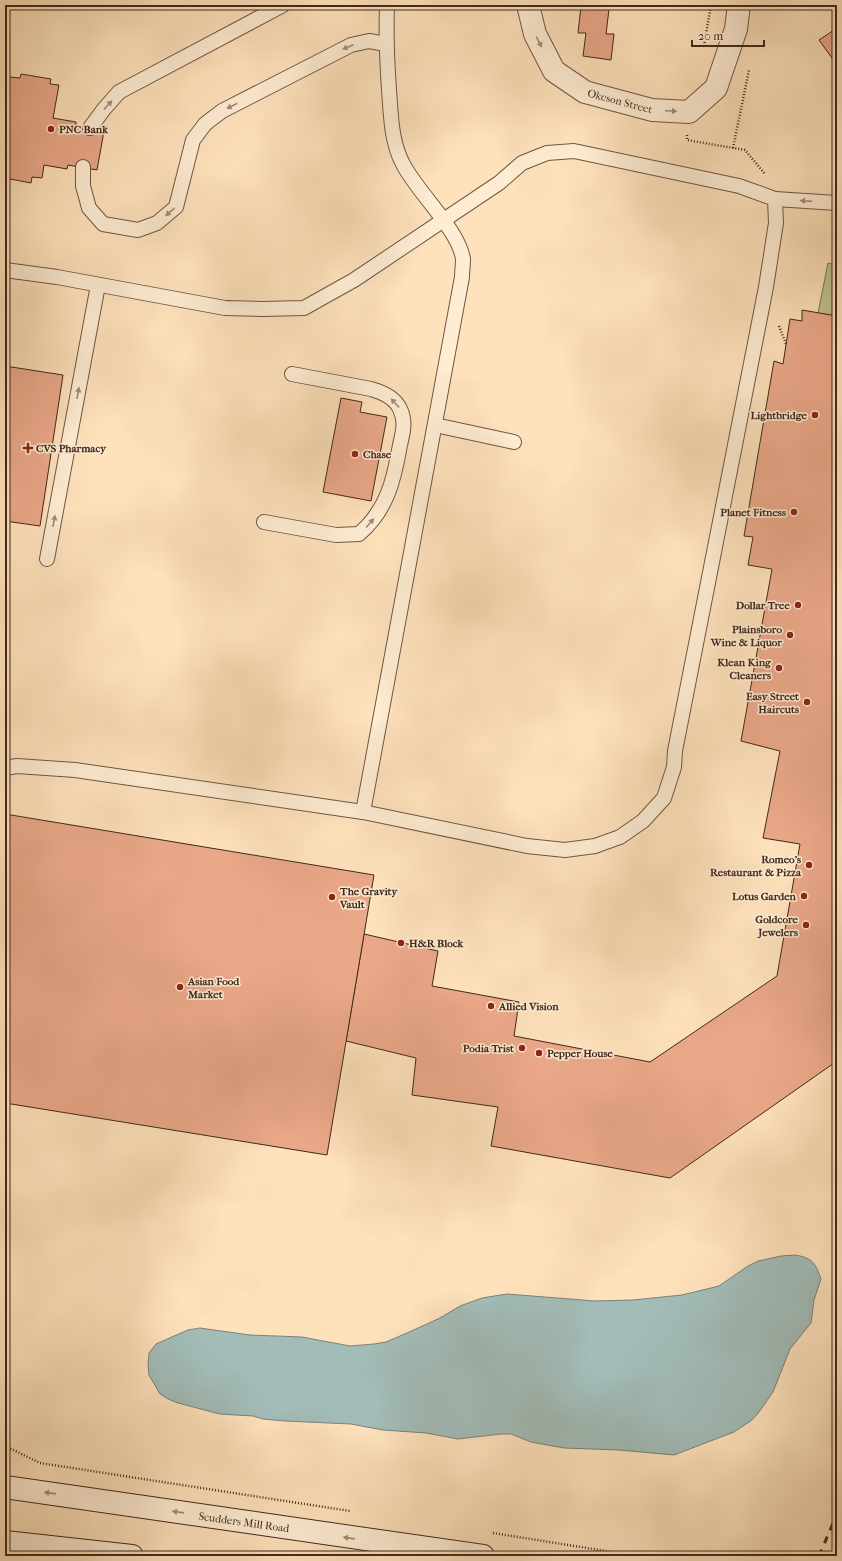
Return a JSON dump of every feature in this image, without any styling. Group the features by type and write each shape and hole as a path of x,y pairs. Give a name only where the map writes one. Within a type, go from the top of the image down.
{"main road":[{"name":"Okeson Street","path":"528,5 535,34 554,71 585,92 652,110 689,112 716,88 736,29 738,5"},
{"name":"Scudders Mill Road","path":"5,1487 483,1556"},
{"path":"5,1542 132,1556"}],"lane":[{"path":"90,128 104,109 120,92 283,5"},
{"path":"363,812 462,278 463,258 456,242 443,220 420,191 403,164 396,145 391,125 386,44 387,5"},
{"path":"83,167 83,186 89,208 103,224 138,230 157,223 176,206 193,140 205,124 222,111 351,45 369,41 386,44"},
{"path":"5,270 225,308 304,308 354,280 500,183 522,163 546,153 574,151 740,186 774,199 837,203"},
{"path":"5,768 18,766 75,770 363,812 527,846 565,850 595,846 620,837 643,821 664,798 674,767 677,744 766,287 776,223 774,199"},
{"path":"47,559 98,285"},
{"path":"264,522 336,535 359,534 372,524 383,505 395,474 404,422 400,408 392,398 371,389 292,374"},
{"path":"435,425 514,442"}],"path":[{"path":"733,148 750,65"},
{"path":"5,1446 40,1462 354,1512"},
{"path":"488,1533 637,1556"}],"green space":[{"path":"828,263 837,265 837,316 818,313"}],"water":[{"path":"795,1255 810,1260 815,1265 821,1279 814,1300 811,1323 790,1349 773,1392 752,1420 734,1432 674,1455 619,1450 564,1448 531,1442 511,1434 458,1439 426,1433 383,1430 351,1424 285,1421 263,1419 253,1416 220,1414 168,1399 160,1394 149,1375 149,1353 156,1344 188,1330 200,1328 250,1335 302,1337 350,1346 374,1344 386,1342 440,1318 460,1306 482,1298 507,1294 595,1301 633,1300 682,1295 719,1286 758,1261 781,1256"}],"building":[{"path":"581,6 609,9 606,34 614,34 611,60 583,56 586,33 578,33"},
{"path":"837,28 837,65 819,40"},
{"name":"PNC Bank","path":"21,74 51,79 50,84 59,85 53,118 76,122 76,126 104,131 97,170 68,165 67,169 44,165 42,178 32,177 31,183 5,178 5,106 10,77 20,78"},
{"path":"802,310 837,316 837,1061 670,1178 491,1146 498,1107 412,1095 416,1058 346,1041 364,934 438,951 432,986 519,1002 514,1036 650,1062 777,976 800,844 763,838 780,751 741,741 772,569 748,565 753,537 744,536 774,361 783,364 790,319 802,321"},
{"name":"CVS Pharmacy","path":"5,366 63,375 40,526 5,521"},
{"name":"Chase","path":"341,398 362,402 360,412 387,417 371,501 323,492"},
{"name":"Asian Food Market","path":"5,814 374,875 327,1155 5,1103"}],"railway":[{"path":"819,1556 837,1514"},
{"path":"833,1556 837,1548"}],"place":[{"name":"PNC Bank","path":"51,129"},
{"name":"Lightbridge","path":"815,415"},
{"name":"CVS Pharmacy","path":"28,448"},
{"name":"Chase","path":"355,454"},
{"name":"Planet Fitness","path":"794,512"},
{"name":"Dollar Tree","path":"798,605"},
{"name":"Plainsboro Wine & Liquor","path":"790,635"},
{"name":"Klean King Cleaners","path":"779,668"},
{"name":"Easy Street Haircuts","path":"807,702"},
{"name":"Romeo's Restaurant & Pizza","path":"809,865"},
{"name":"Lotus Garden","path":"804,896"},
{"name":"The Gravity Vault","path":"332,897"},
{"name":"Goldcore Jewelers","path":"806,925"},
{"name":"H&R Block","path":"401,943"},
{"name":"Asian Food Market","path":"180,987"},
{"name":"Allied Vision","path":"491,1006"},
{"name":"Podia Trist","path":"522,1048"},
{"name":"Pepper House","path":"539,1053"}]}
